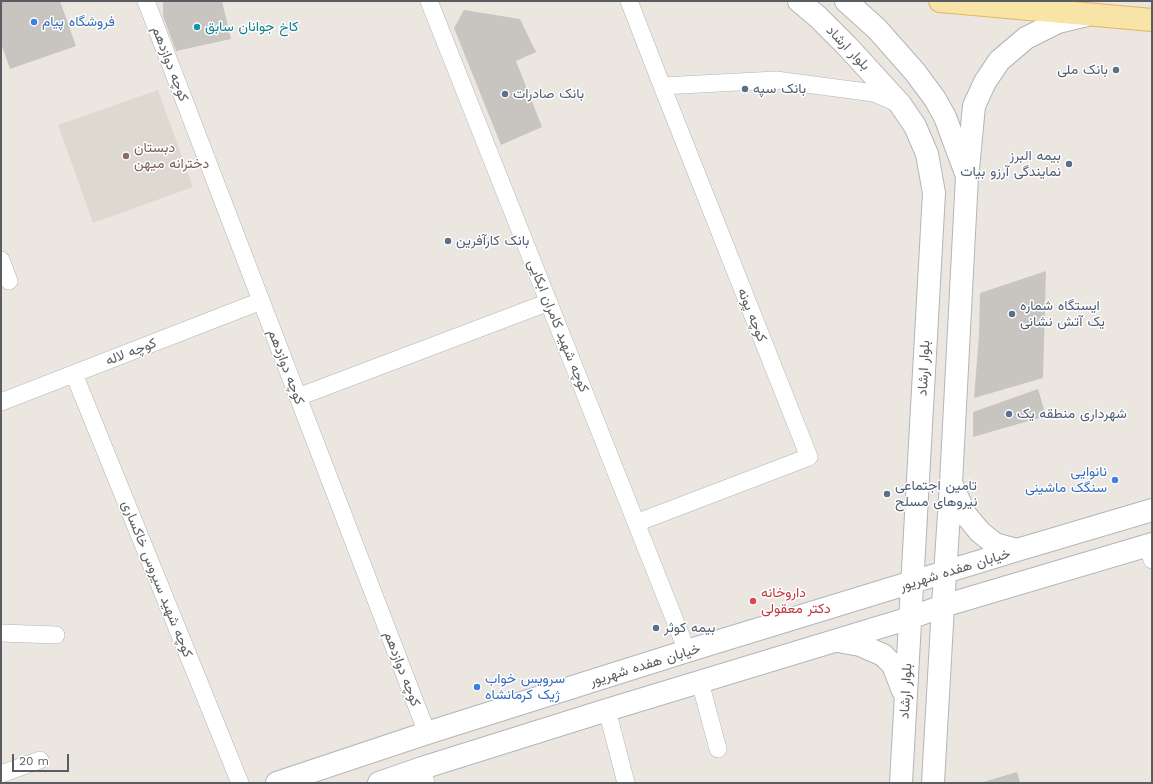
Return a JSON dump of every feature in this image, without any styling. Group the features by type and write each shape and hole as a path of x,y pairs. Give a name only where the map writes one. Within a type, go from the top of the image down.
{"main road":[{"name":"بلوار ارشاد","path":"799,1 847,46 900,104 915,126 927,154 934,193 901,783"},
{"path":"846,1 882,34 916,72 935,99 945,117 967,176"},
{"path":"940,1 973,2 1152,20"},
{"path":"933,783 967,176 974,106 985,82 999,60 1026,38 1058,22 1090,14"},
{"path":"925,344 958,346"},
{"path":"951,483 965,514 980,532 995,544 1017,550"},
{"name":"خیابان هفده شهریور","path":"277,783 427,733 687,651 1152,510"},
{"path":"379,783 424,776 607,710 836,641 943,606 1151,550"},
{"path":"836,641 860,645 883,655 893,665 905,696"}],"street":[{"name":"کوچه دوازدهم","path":"146,1 427,733"},
{"name":"کوچه شهید کامران ابکایی","path":"429,1 687,651"},
{"name":"کوچه پونه","path":"630,1 662,86 809,457 636,523"},
{"path":"662,86 776,80 874,93 900,104"},
{"path":"1,260 9,281"},
{"name":"کوچه لاله","path":"1,402 261,301"},
{"path":"298,397 549,302"},
{"name":"کوچه شهید سیروس خاکساری","path":"74,374 240,783"},
{"path":"1,632 56,635"},
{"path":"700,682 718,749"},
{"path":"607,710 626,783"},
{"path":"1,774 40,760"}],"shaded area":[{"name":"دبستان دخترانه میهن","path":"158,90 193,187 93,223 58,125"}],"building":[{"name":"فروشگاه پیام","path":"1,1 60,1 76,46 10,69 1,43"},
{"name":"کاخ جوانان سابق","path":"163,1 222,1 231,39 176,51 163,16"},
{"name":"بانک صادرات","path":"464,10 520,19 536,52 516,61 542,127 501,145 454,28"},
{"name":"ایستگاه شماره یک آتش نشانی","path":"1046,271 1043,378 974,398 979,335 980,293"},
{"name":"شهرداری منطقه یک","path":"1038,389 1046,416 973,437 973,412"},
{"path":"1017,772 1020,783 980,783"}],"place":[{"name":"فروشگاه پیام","path":"34,22"},
{"name":"کاخ جوانان سابق","path":"197,27"},
{"name":"بانک ملی","path":"1116,70"},
{"name":"بانک سپه","path":"745,89"},
{"name":"بانک صادرات","path":"505,94"},
{"name":"دبستان دخترانه میهن","path":"126,156"},
{"name":"بیمه البرز نمایندگی آرزو بیات","path":"1069,164"},
{"name":"بانک کارآفرین","path":"448,241"},
{"name":"ایستگاه شماره یک آتش نشانی","path":"1012,314"},
{"name":"شهرداری منطقه یک","path":"1009,414"},
{"name":"نانوایی سنگک ماشینی","path":"1115,480"},
{"name":"تامین اجتماعی نیروهای مسلح","path":"887,494"},
{"name":"داروخانه دکتر معقولی","path":"753,601"},
{"name":"بیمه کوثر","path":"656,628"},
{"name":"سرویس خواب ژیک کرمانشاه","path":"477,687"}]}
